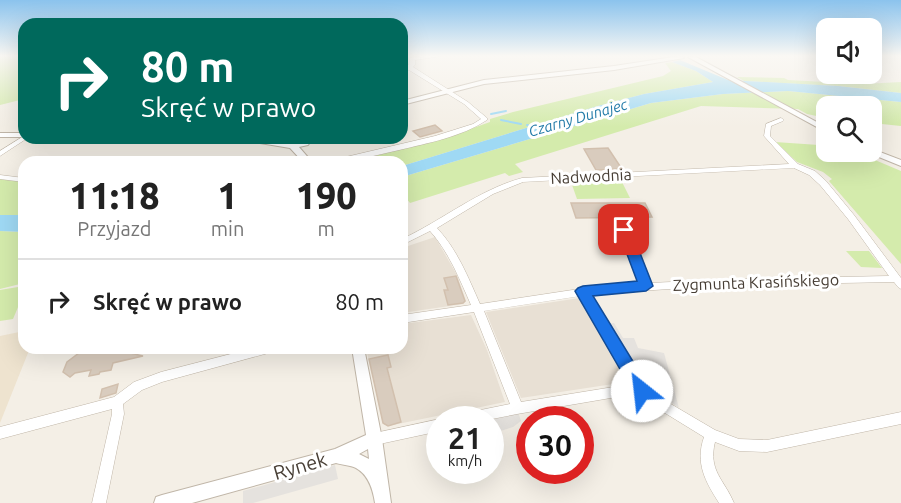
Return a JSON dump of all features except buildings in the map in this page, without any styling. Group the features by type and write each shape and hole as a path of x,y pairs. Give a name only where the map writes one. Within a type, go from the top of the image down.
{"street":[{"path":"360,156 397,148 483,122 485,119 477,110 428,79"},
{"path":"408,101 445,90 501,79"},
{"path":"733,79 816,124"},
{"path":"781,120 768,125 767,136 795,166 812,173 823,183 898,282"},
{"path":"0,135 18,136"},
{"path":"0,154 18,140"},
{"path":"292,144 303,156"},
{"path":"882,155 901,163"},
{"name":"Nadwodnia","path":"408,239 432,228 491,191 522,180 795,166"},
{"path":"0,177 18,179"},
{"path":"432,228 441,235 458,266 516,406"},
{"path":"624,230 646,286"},
{"name":"Zygmunta Krasińskiego","path":"408,318 583,291 646,286 898,282"},
{"path":"583,291 642,391"},
{"path":"99,503 118,408 138,386 161,377 249,354"},
{"path":"359,354 375,439 382,495"},
{"path":"529,406 628,389 642,391 711,434 739,445 767,446 901,418"},
{"path":"0,433 118,408"},
{"path":"375,439 426,428"},
{"path":"711,434 705,448 706,462 710,477 727,503"},
{"name":"Rynek","path":"162,503 336,456 375,439"},
{"path":"336,456 356,459 366,465 382,495"}],"shaded area":[{"path":"435,237 457,275 466,301 463,304 408,312 408,246"},
{"path":"580,298 633,381 521,398 486,312"},
{"path":"471,315 487,350 505,402 486,406 426,406 426,418 388,426 383,424 367,354 408,354 408,323"},
{"path":"614,323 623,338 634,338 638,348 664,353 679,408 645,385 606,324"},
{"path":"18,332 18,354 28,354 0,423 0,336"},
{"path":"516,412 516,425 504,430 504,415"},
{"path":"335,465 338,479 253,503 243,503 243,491"}],"green space":[{"path":"0,79 18,79 18,100 0,105"},
{"path":"649,79 709,79 713,82 644,94 598,106 408,164 408,156 374,156 445,138 513,112"},
{"path":"741,79 787,79 816,81 816,84 901,82 901,93"},
{"path":"788,91 839,96 816,96 816,116 798,109 701,106 515,164 523,172 509,176 505,173 410,203 408,200 408,175 651,103 723,94"},
{"path":"882,100 901,102 901,126 882,124"},
{"path":"775,142 816,145 816,162 880,162 901,171 901,264 829,181 832,179 823,172 797,162"},
{"path":"0,178 18,180 18,215 0,215"},
{"path":"571,182 622,182 630,198 577,199"},
{"path":"0,231 18,232 18,284 0,289"},
{"path":"846,251 869,251 882,268 861,267"},
{"path":"18,287 18,307 13,319 0,321 0,290"}],"water":[{"name":"Czarny Dunajec","path":"709,79 727,79 838,86 901,93 901,102 882,100 882,96 839,96 788,91 723,94 651,103 408,175 408,164 644,94 713,82"},
{"path":"0,215 18,215 18,232 0,231"}],"waterway":[{"path":"491,114 506,111"},
{"name":"Czarny Dunajec","path":"501,120 521,124"},
{"name":"Czarny Dunajec","path":"527,125 537,128"}],"route":[{"path":"624,230 646,286 583,291 642,391"}]}
